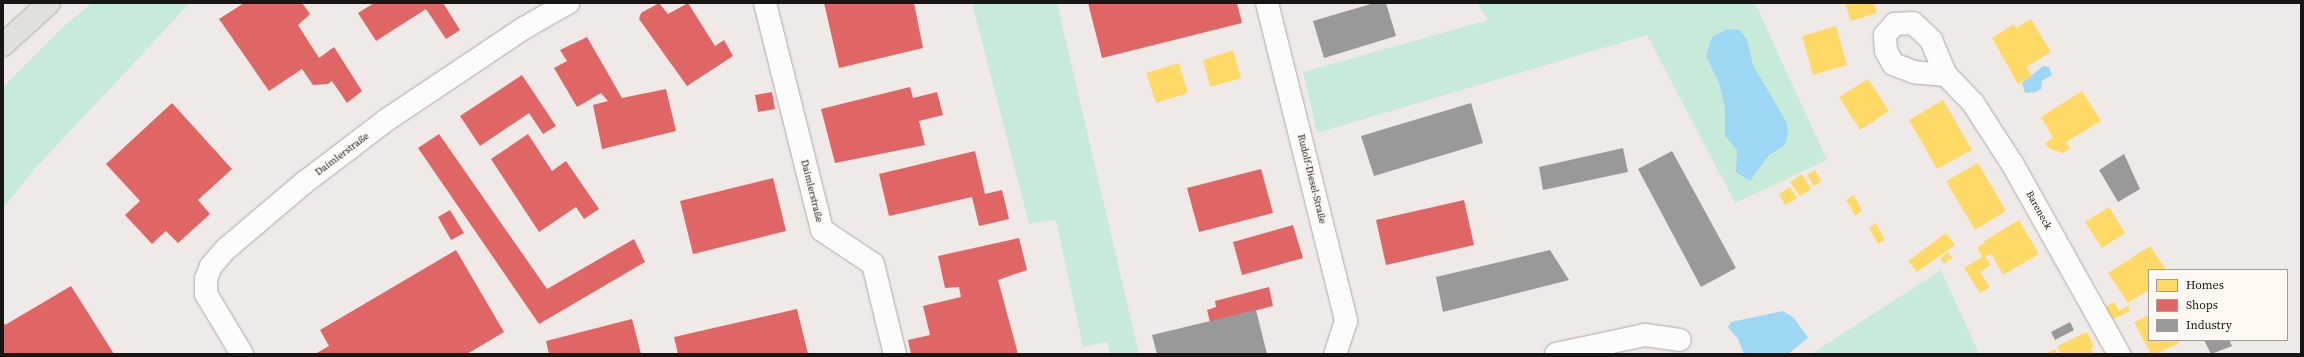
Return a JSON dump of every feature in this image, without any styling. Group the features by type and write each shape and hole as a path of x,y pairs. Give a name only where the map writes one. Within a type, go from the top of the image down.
{"main road":[{"path":"3,45 49,3"}],"street":[{"name":"Daimlerstraße","path":"242,354 206,294 206,278 211,266 226,249 305,182 385,121 524,28 568,3"},
{"name":"Daimlerstraße","path":"765,3 822,230 873,264 895,354"},
{"name":"Rudolf-Diesel-Straße","path":"1267,3 1346,321 1335,354"},
{"name":"Bareneck","path":"1946,75 1973,103 2013,164 2118,354"},
{"path":"1556,354 1645,335 1680,340"}],"green space":[{"path":"92,3 190,3 31,173 3,209 3,87 63,27"},
{"path":"972,3 1057,3 1139,354 1110,354 1107,342 1083,347 1056,220 1029,224"},
{"path":"1477,3 1755,3 1827,160 1735,203 1647,35 1317,133 1303,72 1488,20"},
{"path":"1941,270 1979,354 1811,354"}],"water":[{"path":"1727,29 1740,30 1747,40 1753,65 1787,123 1788,135 1784,146 1769,155 1750,181 1736,172 1737,150 1725,136 1725,108 1719,83 1706,56 1712,37"},
{"path":"2043,66 2049,67 2052,75 2042,81 2041,89 2036,92 2025,93 2022,83"},
{"path":"1783,311 1794,318 1808,338 1788,354 1744,354 1738,339 1728,327 1731,322"}],"building: Homes":[{"path":"1845,3 1874,3 1877,13 1851,21"},
{"path":"2031,19 2051,52 2026,67 2032,76 2018,84 1992,38 2014,24 2016,28"},
{"path":"1836,26 1847,65 1813,75 1802,36"},
{"path":"1233,50 1241,78 1210,87 1203,60"},
{"path":"1179,63 1188,93 1156,103 1146,73"},
{"path":"1868,79 1889,111 1860,130 1839,97"},
{"path":"2082,91 2101,121 2066,142 2070,148 2063,153 2050,149 2045,143 2053,138 2041,117"},
{"path":"1943,100 1972,150 1937,169 1909,120"},
{"path":"1978,163 2006,211 1975,230 1946,181"},
{"path":"1815,170 1821,181 1814,186 1807,175"},
{"path":"1802,174 1811,189 1800,196 1790,182"},
{"path":"1790,187 1797,198 1785,205 1779,194"},
{"path":"1854,195 1862,211 1855,216 1846,200"},
{"path":"2109,207 2125,233 2102,248 2085,222"},
{"path":"2019,220 2039,254 2003,275 1991,253 1985,257 1991,265 1980,272 1990,287 1980,293 1964,268 1982,257 1977,247 1985,243 1984,241"},
{"path":"1876,223 1885,240 1878,244 1869,228"},
{"path":"1946,233 1955,245 1917,272 1908,261"},
{"path":"2150,246 2165,269 2148,269 2148,291 2128,303 2108,273"},
{"path":"1948,252 1952,258 1944,264 1940,259"},
{"path":"2114,302 2119,311 2128,306 2130,311 2112,320 2105,307"},
{"path":"2148,315 2148,341 2178,341 2179,343 2156,354 2151,354 2134,322"},
{"path":"2087,332 2094,347 2091,348 2094,354 2061,354 2057,346"},
{"path":"2055,349 2057,354 2045,354"}],"building: Shops":[{"path":"244,3 302,3 310,14 298,25 319,58 334,47 362,91 347,103 332,81 328,84 313,85 302,69 269,91 219,19"},
{"path":"374,3 443,3 460,30 446,39 426,9 376,41 358,13"},
{"path":"659,3 668,14 688,3 715,46 724,40 733,56 687,86 639,19 641,13"},
{"path":"824,3 914,3 923,48 839,68"},
{"path":"1088,3 1237,3 1242,23 1102,58"},
{"path":"587,37 622,98 666,89 676,131 602,149 593,105 608,101 601,93 577,107 554,68 567,61 560,50"},
{"path":"522,75 556,126 543,134 529,113 480,146 460,116"},
{"path":"910,87 913,98 937,92 943,115 919,121 925,145 835,163 821,109"},
{"path":"772,92 775,109 758,112 755,95"},
{"path":"172,103 232,169 198,200 210,214 178,243 166,231 152,244 125,215 140,201 106,164"},
{"path":"439,134 547,289 634,239 645,262 539,324 418,148"},
{"path":"528,134 552,171 566,161 599,209 584,219 576,207 539,232 491,159"},
{"path":"975,151 985,194 1002,190 1009,219 979,226 972,197 889,216 879,174"},
{"path":"1261,169 1273,213 1199,232 1187,188"},
{"path":"773,178 786,231 693,254 680,201"},
{"path":"1464,200 1474,245 1386,265 1376,220"},
{"path":"450,210 464,233 451,240 438,217"},
{"path":"1293,225 1303,258 1242,275 1233,242"},
{"path":"1019,238 1027,270 998,280 1018,354 911,354 908,340 930,335 923,306 961,297 959,287 945,288 938,256"},
{"path":"456,250 504,332 467,354 315,354 329,346 320,330"},
{"path":"71,286 114,354 3,354 3,322 5,325"},
{"path":"1269,287 1273,306 1210,322 1207,310 1216,307 1215,301"},
{"path":"797,309 808,354 678,354 674,337"},
{"path":"632,319 641,354 549,354 546,341"}],"building: Industry":[{"path":"1374,3 1386,3 1396,36 1324,58 1313,21"},
{"path":"1471,103 1483,143 1374,176 1361,136"},
{"path":"1623,148 1628,172 1543,190 1539,167"},
{"path":"1672,151 1736,268 1701,287 1638,169"},
{"path":"2124,154 2140,189 2118,202 2099,170"},
{"path":"1550,250 1569,280 1443,312 1436,277"},
{"path":"1256,310 1267,354 1157,354 1152,335"},
{"path":"2070,322 2074,330 2055,340 2051,332"},
{"path":"2204,341 2230,341 2232,346 2211,354"}]}
